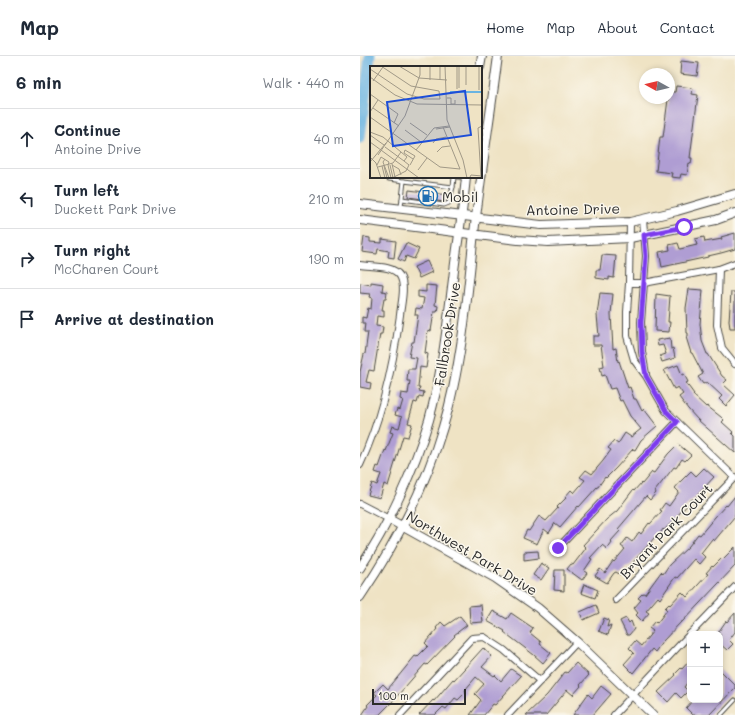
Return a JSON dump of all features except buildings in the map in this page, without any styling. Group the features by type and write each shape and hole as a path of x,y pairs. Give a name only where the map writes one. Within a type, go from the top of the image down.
{"main road":[{"path":"480,66 482,56"},
{"name":"Fallbrook Drive","path":"482,168 495,56"},
{"name":"Fallbrook Drive","path":"360,568 389,519 412,467 429,420 446,336 466,178"},
{"name":"Fallbrook Drive","path":"360,597 380,567 403,527 428,473 444,426 462,340 481,178"},
{"name":"Antoine Drive","path":"360,204 476,219 542,225 630,222 643,220 735,194"},
{"path":"360,220 518,240 548,242 630,238 716,220 735,213"},
{"name":"Northwest Park Drive","path":"389,519 495,578 538,608 577,642 653,715"}],"street":[{"path":"643,220 646,256 641,322 642,352 646,376"},
{"path":"630,222 627,336 634,360 646,376 666,411 735,478"},
{"path":"629,283 644,283 720,269 735,263"},
{"path":"360,265 391,269 399,274 402,284 400,316 392,366 382,409 360,465"},
{"path":"720,269 717,325 722,348 735,364"},
{"path":"558,548 677,422"},
{"name":"Bryant Park Court","path":"616,600 735,478"},
{"name":"Northwest Park Drive","path":"360,504 389,519"},
{"path":"693,631 735,587"},
{"path":"400,715 472,638 484,637 504,650 540,681"},
{"path":"614,715 687,637"},
{"path":"508,715 577,642"}],"lane":[{"path":"402,199 434,204 449,204 452,187 456,178"},
{"path":"388,179 452,187"},
{"path":"401,209 404,181"},
{"path":"433,213 434,204"},
{"path":"721,715 735,700"}],"waterway":[{"path":"360,138 370,56"}],"place":[{"name":"Mobil","path":"428,196"}],"route":[{"path":"558,548 677,422 666,411 646,376 642,352 641,322 646,256 644,235 684,227"}]}
